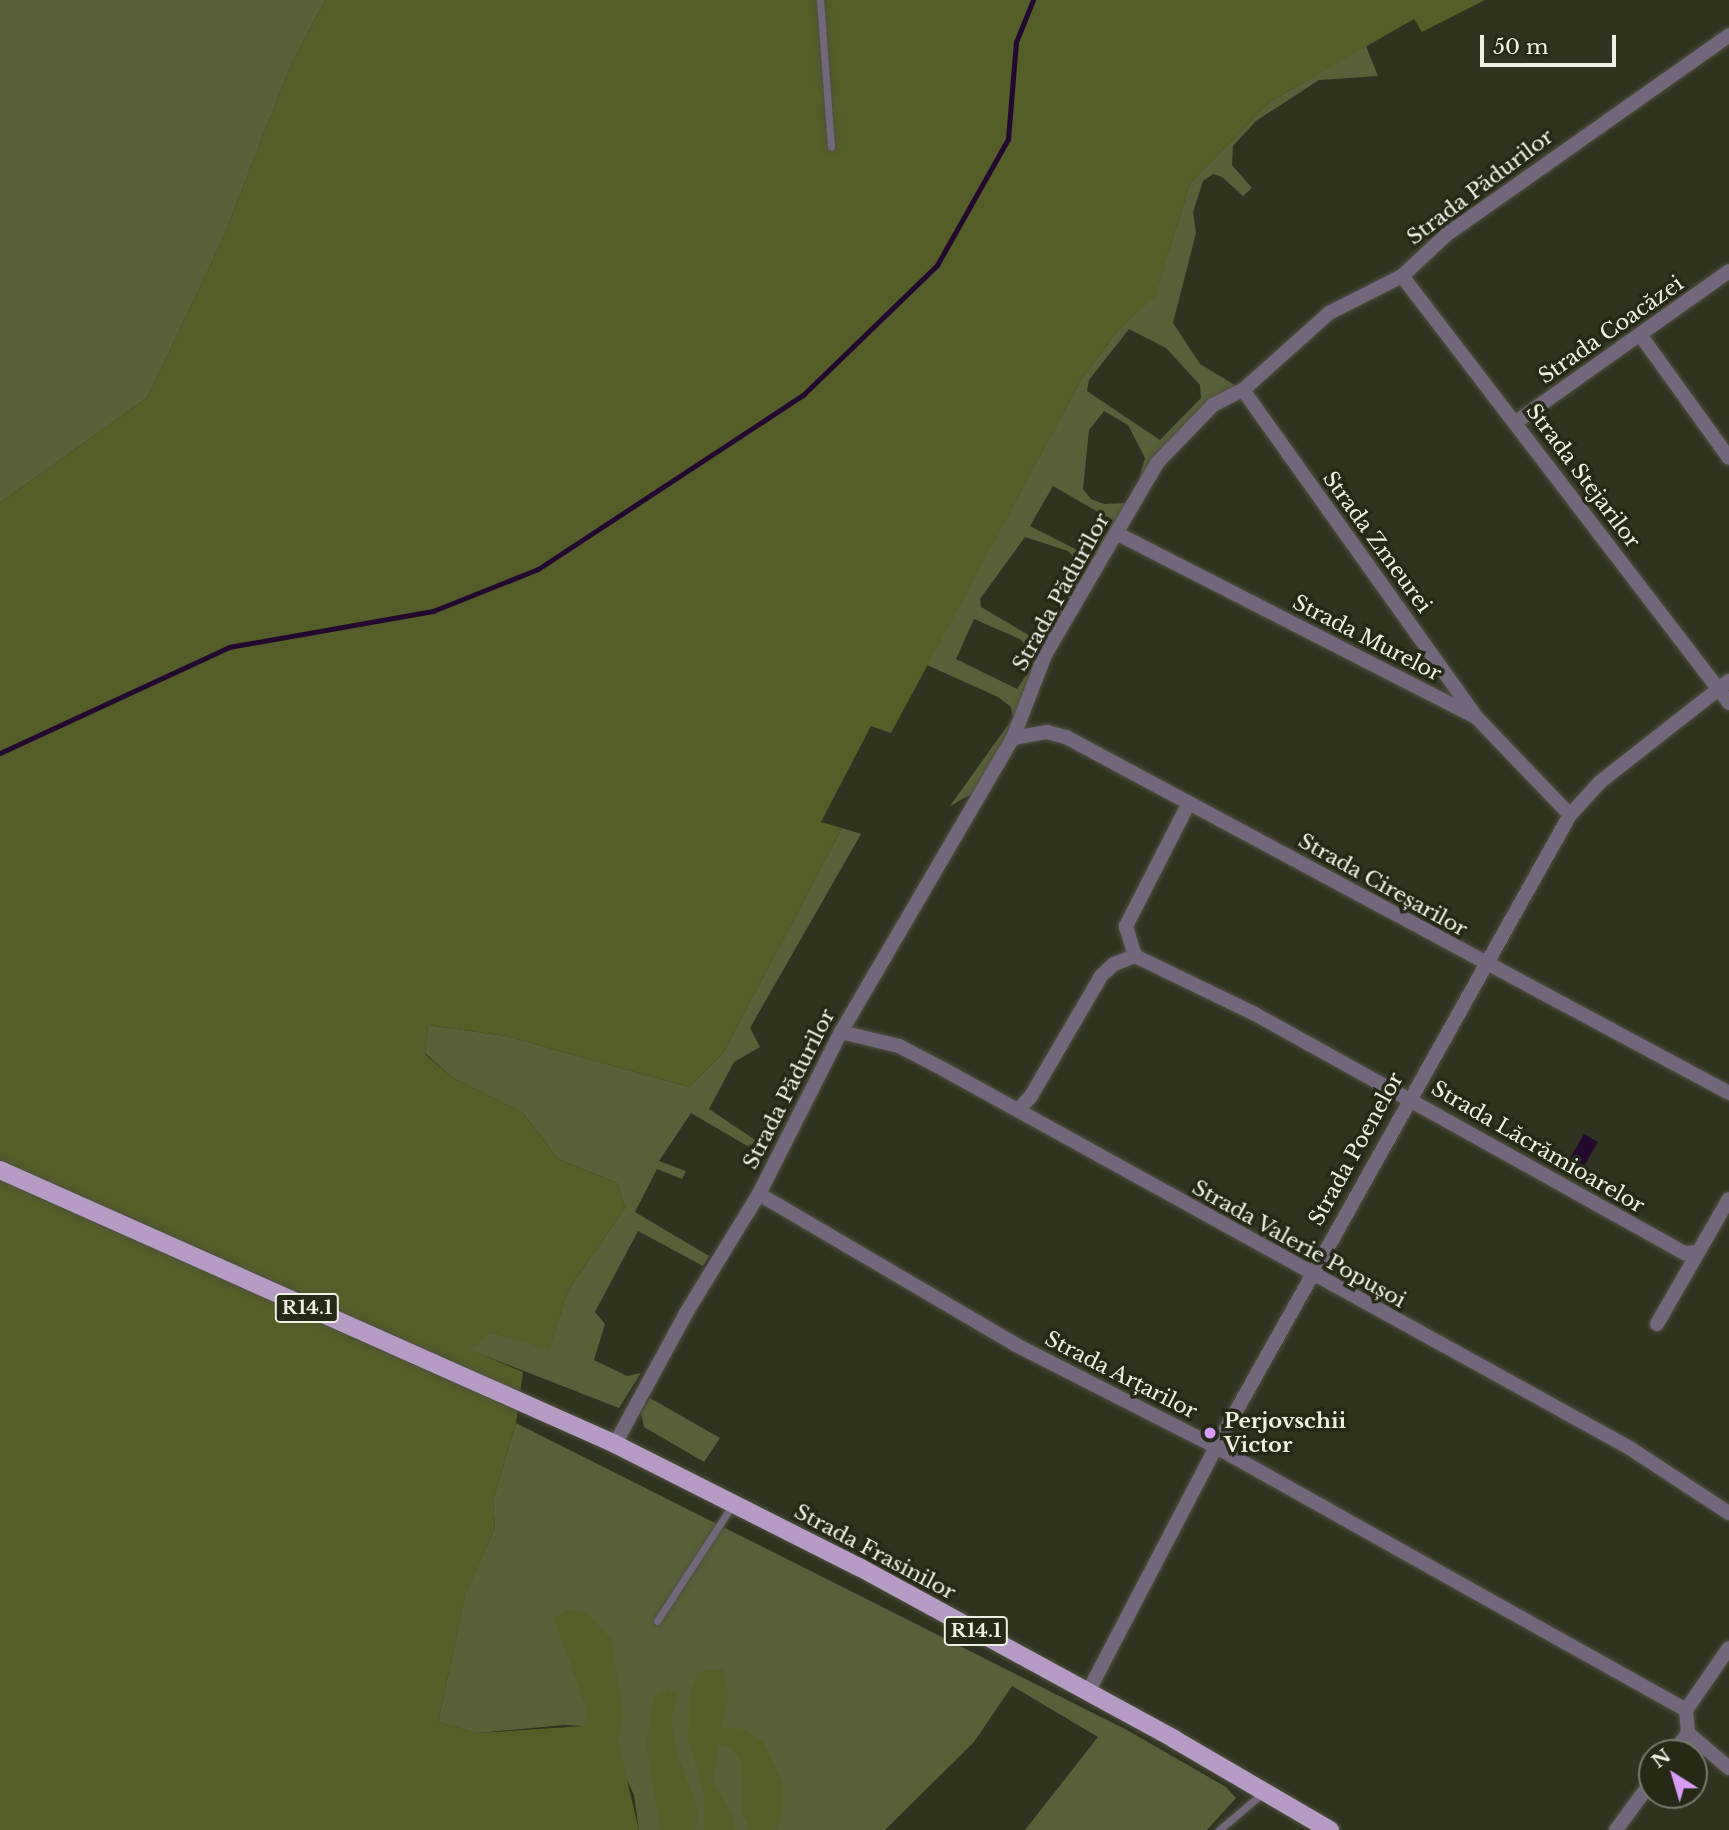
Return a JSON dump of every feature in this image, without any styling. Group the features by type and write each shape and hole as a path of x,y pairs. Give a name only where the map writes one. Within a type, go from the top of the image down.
{"main road":[{"name":"R14.1","path":"0,1170 615,1444"},
{"name":"Strada Frasinilor","path":"615,1444 1088,1692 1330,1830"}],"street":[{"name":"Strada Pădurilor","path":"615,1444 686,1313 759,1194 841,1032 1013,738 1045,655 1157,463 1213,405 1243,390 1329,313 1402,276 1446,235 1729,35"},
{"name":"Strada Coacăzei","path":"1516,422 1642,337 1729,271"},
{"name":"Strada Stejarilor","path":"1402,276 1723,685 1729,703"},
{"path":"1642,337 1729,458"},
{"name":"Strada Zmeurei","path":"1243,390 1477,718"},
{"name":"Strada Murelor","path":"1118,534 1477,718 1570,815"},
{"name":"Strada Poenelor","path":"1088,1692 1216,1447 1310,1275 1483,963 1570,815 1600,782 1723,685"},
{"name":"Strada Cireșarilor","path":"1013,738 1047,732 1066,737 1729,1093"},
{"path":"1018,1110 1031,1096 1101,976 1114,964 1135,956 1126,926 1189,803"},
{"name":"Strada Lăcrămioarelor","path":"1135,956 1409,1098 1685,1253 1698,1252"},
{"name":"Strada Valerie Popușoi","path":"841,1032 899,1046 1018,1110 1310,1275 1628,1447 1729,1513"},
{"name":"Strada Arțarilor","path":"759,1194 1016,1345 1216,1447 1686,1710"},
{"path":"1657,1324 1729,1199"},
{"path":"1684,1739 1688,1733 1686,1710 1729,1648"},
{"path":"1688,1733 1729,1769"},
{"path":"1616,1830 1638,1800"}],"lane":[{"path":"820,0 831,147"},
{"path":"657,1621 733,1504"},
{"path":"1219,1830 1264,1792"}],"green space":[{"path":"0,0 325,0 291,65 221,243 147,398 0,503"},
{"path":"325,0 1485,0 1422,32 1414,19 1268,103 1190,183 1155,297 1119,329 1082,378 891,733 871,726 821,822 842,828 723,1053 689,1087 506,1036 428,1025 425,1054 453,1078 523,1113 558,1159 617,1183 625,1208 568,1290 549,1350 490,1332 471,1350 523,1372 516,1423 493,1500 495,1528 466,1593 438,1722 478,1733 584,1726 588,1713 554,1618 568,1609 588,1614 611,1639 623,1713 618,1742 639,1830 0,1830 0,503 147,398 221,243 291,65"},
{"path":"1366,46 1378,76 1319,80 1256,121 1233,146 1232,165 1252,188 1243,196 1222,177 1213,174 1203,181 1193,212 1196,233 1173,323 1200,364 1238,387 1160,449 975,792 950,806 1013,718 1011,707 998,697 927,665 1082,378 1119,329 1155,296 1190,183 1268,103","holes":["1129,329 1166,348 1200,385 1201,398 1160,440 1087,391 1089,380","1104,411 1128,425 1145,458 1136,490 1125,503 1104,504 1091,499 1083,489 1089,430","1053,486 1112,520 1108,532 1087,555 1030,526","1025,537 1068,551 1083,567 1042,643 981,607 980,599","974,619 1020,639 1034,654 1034,663 1017,689 956,659"]},
{"path":"842,828 861,834 750,1028 760,1047 734,1062 709,1109 767,1148 766,1157 691,1113 659,1161 686,1171 682,1179 657,1169 635,1212 709,1256 703,1266 638,1231 595,1312 605,1324 594,1360 627,1376 641,1373 619,1408 470,1350 490,1332 549,1349 568,1290 625,1208 617,1183 558,1159 523,1113 453,1078 425,1053 428,1025 506,1036 689,1087 723,1053"},
{"path":"650,1398 720,1438 704,1462 644,1427 641,1413"},
{"path":"516,1423 1127,1730 1226,1787 1236,1798 1207,1830 1025,1830 1098,1737 1012,1686 974,1742 885,1830 639,1830 634,1795 603,1727 564,1725 477,1733 438,1722 466,1592 495,1528 493,1500"},
{"path":"723,1670 729,1697 720,1727 744,1729 762,1740 783,1782 783,1810 776,1830 750,1830 742,1814 741,1761 729,1746 719,1744 713,1782 733,1816 735,1830 704,1830 704,1793 688,1738 690,1692 698,1672"},
{"path":"668,1688 678,1693 671,1719 676,1751 698,1809 696,1830 661,1830 646,1747 653,1698"}],"shaded area":[{"path":"1584,1134 1598,1142 1584,1165 1570,1157"}],"waterway":[{"path":"0,753 229,647 433,611 538,569 803,395 937,265 1008,139 1016,42 1033,0"}],"place":[{"name":"Perjovschii Victor","path":"1210,1433"}]}
